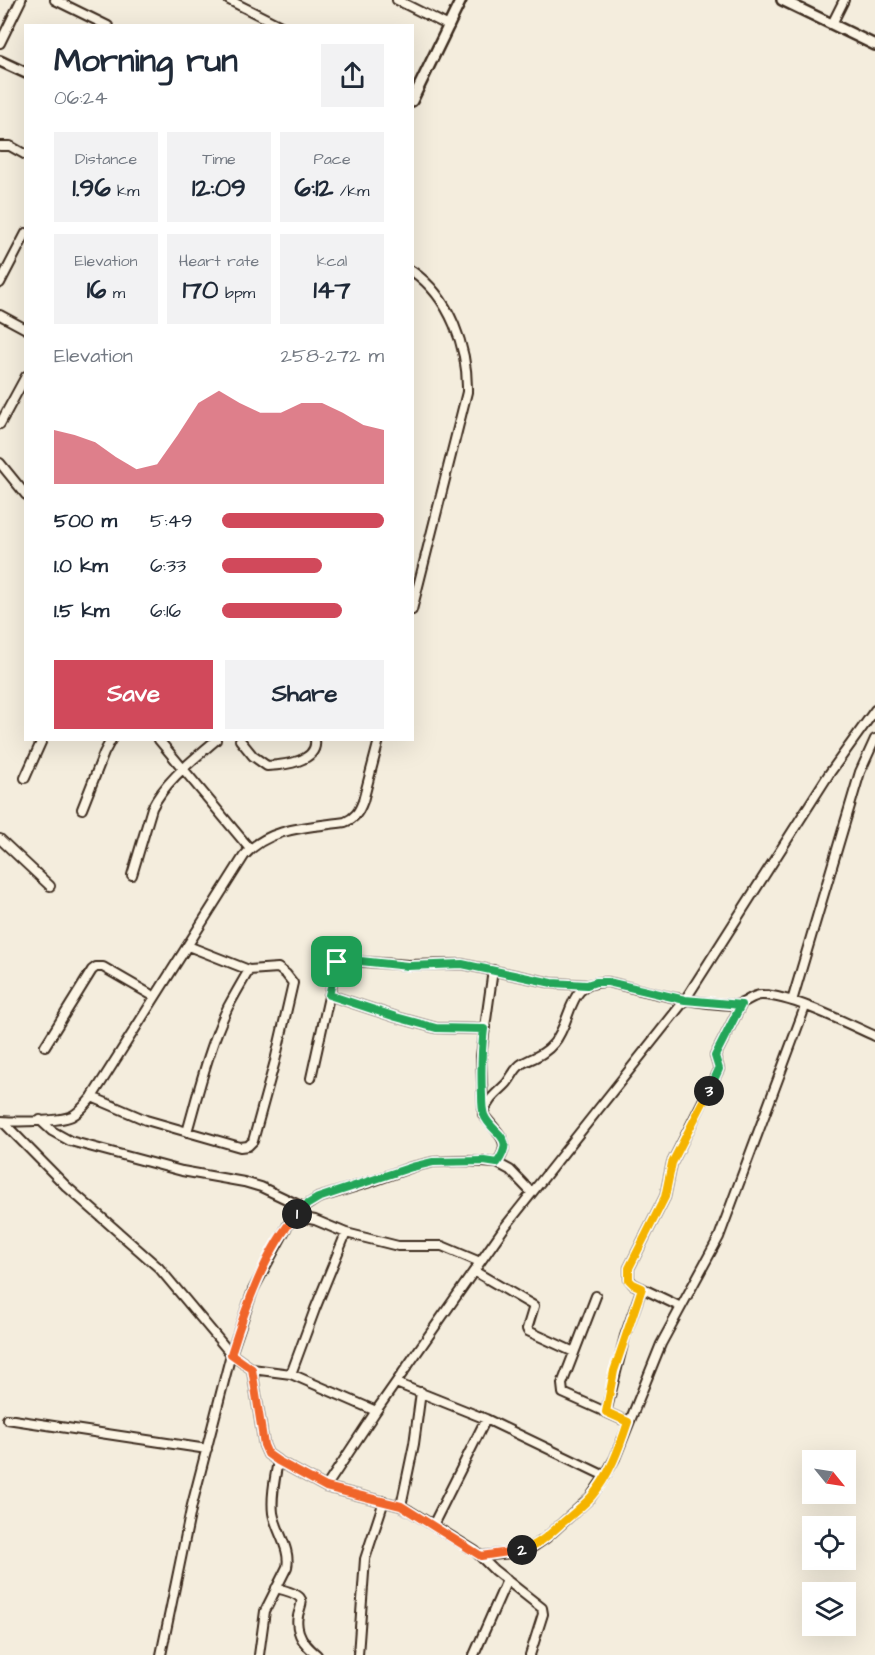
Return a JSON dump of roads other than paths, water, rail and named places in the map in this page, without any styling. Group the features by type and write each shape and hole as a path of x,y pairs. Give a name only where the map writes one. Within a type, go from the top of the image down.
{"street":[{"path":"0,43 21,0"},
{"path":"55,0 104,24"},
{"path":"230,0 277,24"},
{"path":"397,0 449,26"},
{"path":"414,94 461,0"},
{"path":"782,0 875,45"},
{"path":"832,24 844,0"},
{"path":"0,61 24,72"},
{"path":"0,146 10,146 24,154"},
{"path":"0,283 24,237"},
{"path":"414,273 431,286 454,323 467,376 467,392 414,602"},
{"path":"0,315 24,328"},
{"path":"0,424 24,380"},
{"path":"0,463 24,492"},
{"path":"326,1487 376,1411 531,1192 685,1000 829,774 875,710"},
{"path":"792,1001 860,772 875,740"},
{"path":"25,778 42,741"},
{"path":"82,809 110,741"},
{"path":"160,741 250,849"},
{"path":"132,875 152,808 162,790 215,741"},
{"path":"241,741 267,766 303,759 312,754 315,741"},
{"path":"1,1121 71,1116 80,1110 92,1097 250,849 267,837 352,819 363,801 379,741"},
{"path":"0,839 50,886"},
{"path":"92,1097 146,1120 240,1147 248,1146 256,1134 293,982 278,968 249,970 188,946"},
{"path":"310,1078 336,965 341,959 408,966 462,964 552,983 587,985"},
{"path":"45,1046 96,967 103,967 155,997"},
{"path":"188,1132 205,1068 217,1034 228,1007 249,970"},
{"path":"493,970 481,1065 483,1114 503,1138 503,1155 497,1163"},
{"path":"483,1114 490,1099 506,1084 516,1069 538,1057 559,1037 573,1000 587,985 608,982 685,1000 741,1005"},
{"path":"681,1307 633,1284 629,1280 629,1268 665,1197 672,1163 719,1069 715,1056 741,1005 751,997 762,994 792,1001 875,1036"},
{"path":"329,995 436,1028 484,1029"},
{"path":"481,1556 512,1553 530,1548 546,1538 590,1498 605,1476 615,1458 661,1344 720,1237 805,1007"},
{"path":"40,1120 52,1131 70,1141 209,1177 244,1182 261,1187 303,1207"},
{"path":"1,1121 66,1186 159,1268 231,1354 252,1369 291,1374 376,1411"},
{"path":"161,1655 192,1505 231,1354 253,1290 284,1230 294,1216 318,1198 433,1162 497,1163 519,1178 531,1192"},
{"path":"294,1216 315,1220 346,1233 398,1246 442,1246 480,1262"},
{"path":"291,1374 346,1233"},
{"path":"474,1271 534,1306 528,1331 574,1352"},
{"path":"606,1412 614,1371 642,1288"},
{"path":"596,1296 562,1383 563,1393 628,1422"},
{"path":"252,1369 264,1445 268,1454 326,1487 401,1506 481,1556 494,1570 542,1608 543,1614 530,1655"},
{"path":"396,1383 486,1419 605,1476"},
{"path":"401,1506 414,1444 421,1392"},
{"path":"7,1419 207,1449"},
{"path":"433,1525 486,1419"},
{"path":"259,1655 262,1619 287,1568 288,1560 273,1510 278,1461"},
{"path":"358,1655 365,1560 384,1502"},
{"path":"474,1655 507,1580"},
{"path":"276,1588 297,1594 301,1598 298,1631 317,1655"}]}
